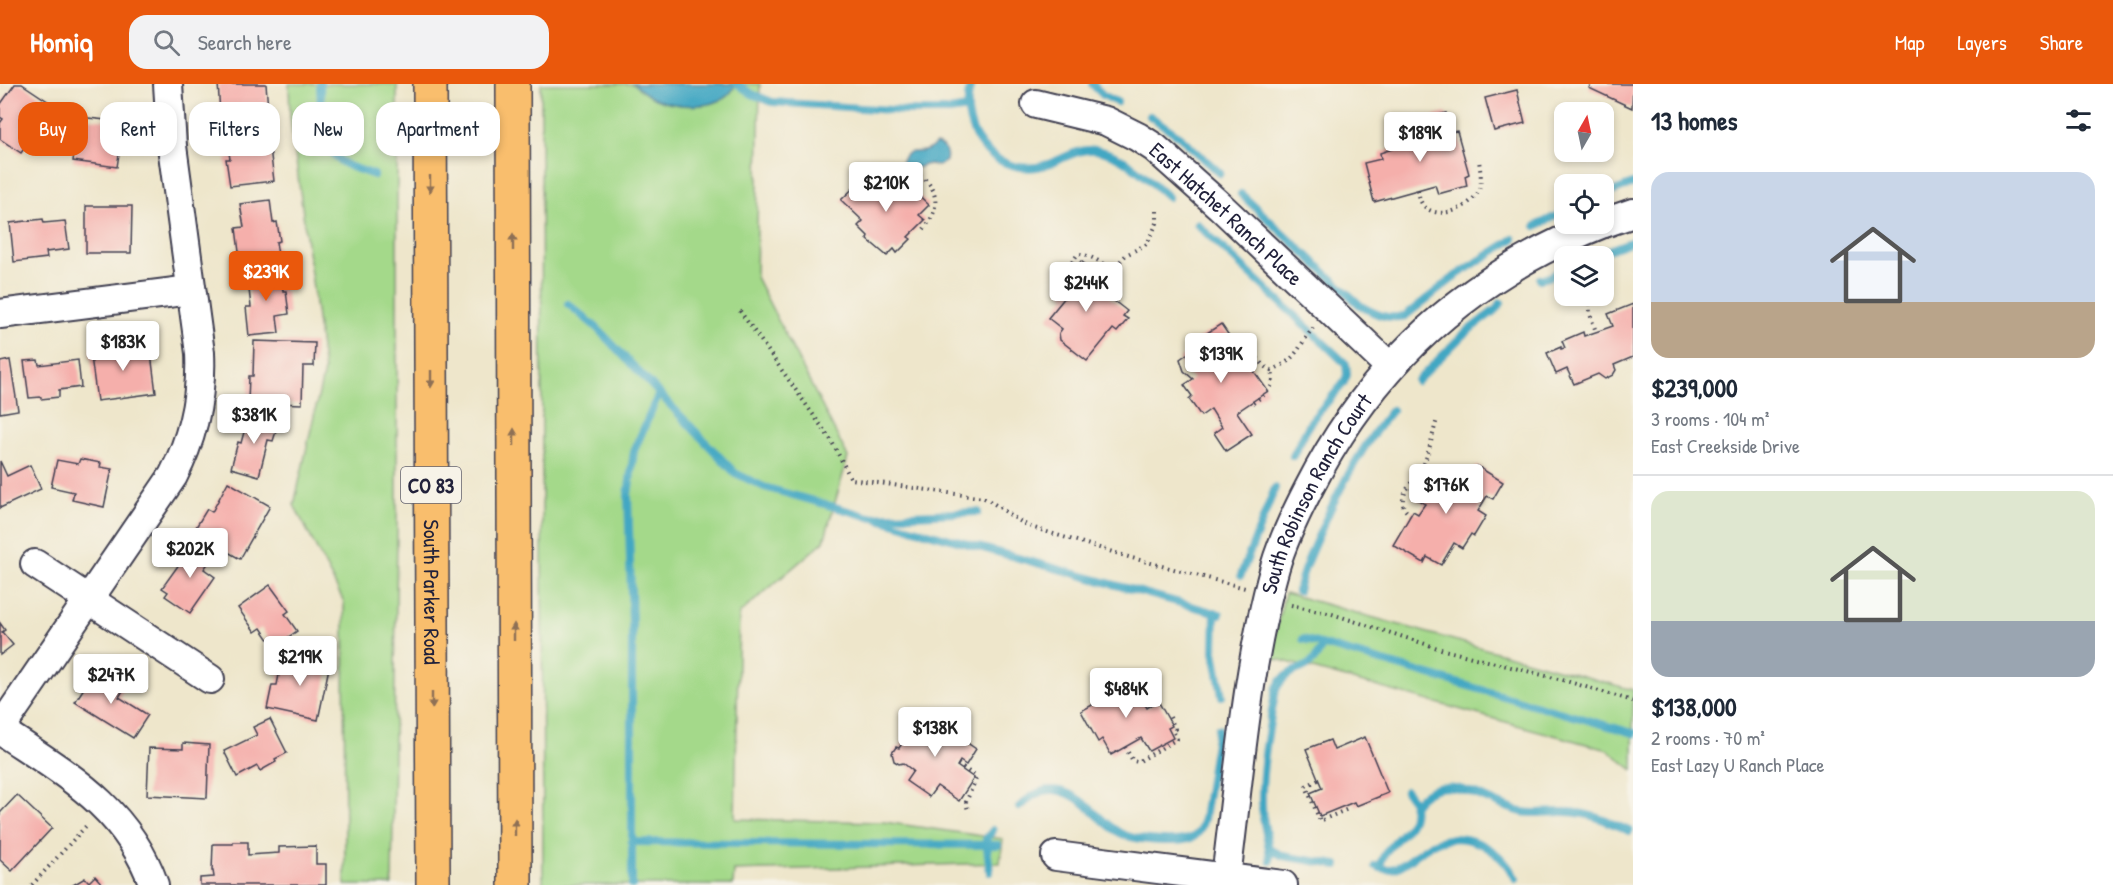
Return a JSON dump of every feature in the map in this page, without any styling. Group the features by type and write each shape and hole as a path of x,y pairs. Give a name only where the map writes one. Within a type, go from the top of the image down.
{"highway":[{"name":"South Parker Road","path":"430,84 433,885"},
{"path":"513,84 515,885"}],"street":[{"path":"154,885 135,844 120,822 105,806 0,729 173,476 190,435 197,409 201,364 172,146 168,84"},
{"name":"East Hatchet Ranch Place","path":"1036,104 1106,121 1155,148 1220,206 1390,367"},
{"name":"South Robinson Ranch Court","path":"1614,219 1633,213"},
{"name":"South Robinson Ranch Court","path":"1225,882 1256,649 1276,565 1297,511 1320,466 1359,405 1390,367 1437,322 1483,286 1528,257 1575,234"},
{"path":"0,314 191,290"},
{"path":"35,564 210,679"},
{"path":"1056,856 1225,882 1282,885"}],"path":[{"path":"1418,190 1421,203 1425,208 1440,213 1456,210 1478,192 1481,178 1479,160"},
{"path":"889,186 896,178 911,173 929,183 934,191 936,207 924,228"},
{"path":"1112,270 1124,257 1147,244 1154,233 1157,211"},
{"path":"1065,272 1077,255 1084,254 1112,270 1117,281 1108,296"},
{"path":"1589,306 1596,332"},
{"path":"1233,348 1240,344 1246,345 1266,368 1272,369 1290,361 1298,353 1306,338 1329,309"},
{"path":"740,310 831,440 851,479 984,498 1016,520 1031,527 1132,558 1254,591"},
{"path":"1253,403 1272,388 1272,369"},
{"path":"1411,515 1407,513 1403,497 1406,488 1426,461 1437,419"},
{"path":"1281,603 1332,614 1434,648 1566,681 1633,701"},
{"path":"1125,747 1133,761 1138,762 1177,739 1169,715"},
{"path":"958,764 976,779 966,802 968,811"},
{"path":"1318,780 1306,786 1320,821 1348,809"},
{"path":"32,885 89,824"}],"green space":[{"path":"289,84 397,84 397,102 376,102 376,156 397,156 397,534 392,885 345,885 344,602 294,505 324,371 295,156 364,156 364,102 292,102 292,131"},
{"path":"541,84 760,84 756,277 848,457 824,541 739,614 735,819 884,822 1003,839 1000,863 734,871 733,885 543,885"},
{"path":"1285,593 1633,690 1633,770 1608,750 1269,657"}],"water":[{"path":"633,84 735,84 730,93 722,99 699,105 686,105 653,98"},
{"path":"936,144 944,148 947,155 946,161 940,165 926,164 909,169 901,163 906,154 927,150"}],"building":[{"path":"15,84 22,84 49,102 18,102 18,151 0,139 0,123 3,119 0,117 0,105"},
{"path":"218,84 266,84 267,102 219,102"},
{"path":"1591,84 1633,84 1632,108 1589,88"},
{"path":"1517,90 1525,123 1494,131 1485,98"},
{"path":"1446,113 1451,132 1457,131 1469,174 1465,176 1467,186 1438,194 1435,185 1374,202 1364,163 1381,159 1380,153 1392,149 1391,144 1426,131 1423,119"},
{"path":"88,118 100,119 100,156 119,156 117,167 73,161 74,156 88,156"},
{"path":"230,156 271,156 274,181 230,186 226,159 230,159"},
{"path":"872,170 899,196 909,186 929,205 919,215 925,220 908,237 911,239 897,253 894,249 887,256 867,239 868,236 858,226 863,221 841,200"},
{"path":"270,200 273,223 277,222 280,241 276,242 278,255 240,260 236,228 244,227 240,204"},
{"path":"86,206 132,206 131,253 86,253"},
{"path":"43,219 44,223 65,221 69,249 46,252 47,258 14,262 10,223"},
{"path":"1081,261 1102,278 1095,286 1127,311 1123,316 1128,319 1117,332 1113,329 1087,361 1060,340 1059,333 1062,329 1048,318 1066,296 1059,289"},
{"path":"281,268 283,291 286,291 289,314 277,316 279,333 249,336 246,307 251,307 247,272"},
{"path":"1633,304 1633,357 1614,365 1616,370 1613,375 1605,379 1598,374 1574,384 1567,369 1556,374 1547,353 1561,347 1561,349 1565,348 1562,341 1583,332 1584,336 1613,326 1608,314"},
{"path":"1221,324 1232,340 1228,342 1245,367 1249,364 1268,391 1237,412 1252,434 1226,451 1214,433 1222,427 1211,409 1201,416 1189,399 1192,396 1184,385 1193,379 1184,371 1180,359 1194,349 1190,344"},
{"path":"254,341 315,343 314,366 303,366 302,404 248,402 249,376 253,376"},
{"path":"118,345 118,349 150,346 156,393 97,401 90,349"},
{"path":"10,360 18,410 0,413 0,362"},
{"path":"38,360 39,365 78,360 81,387 59,390 59,397 29,398 24,361"},
{"path":"249,414 279,422 273,441 268,440 259,476 231,468"},
{"path":"80,459 101,463 100,467 112,469 104,507 72,500 74,492 51,487 57,460 78,464"},
{"path":"0,461 7,476 30,465 41,489 0,508"},
{"path":"1477,466 1503,482 1493,499 1487,496 1478,511 1486,516 1474,536 1471,534 1462,548 1454,543 1441,565 1427,557 1424,563 1393,545 1413,511 1418,514 1425,504 1415,498 1432,469 1464,488"},
{"path":"228,482 270,506 240,559 193,532 207,509 212,512"},
{"path":"195,542 214,555 204,569 215,577 190,613 165,596 168,592 162,588"},
{"path":"270,585 289,611 285,614 297,631 274,647 261,628 255,632 238,608"},
{"path":"0,623 5,630 2,632 13,645 0,655"},
{"path":"283,654 330,663 318,720 267,709 272,685 277,685"},
{"path":"95,671 124,689 119,697 148,715 133,738 75,702"},
{"path":"1114,682 1117,688 1120,683 1132,682 1147,708 1158,701 1172,726 1168,728 1173,738 1149,751 1141,738 1111,755 1102,739 1098,742 1081,711 1098,702 1093,693"},
{"path":"923,713 951,729 950,731 976,749 966,765 960,761 957,766 974,778 959,801 937,786 929,797 906,781 913,771 903,763 899,764 894,761 892,753 896,747 899,748"},
{"path":"270,719 287,753 260,771 257,766 237,777 224,751 257,735 253,727"},
{"path":"1365,737 1388,793 1356,806 1354,802 1320,816 1310,793 1322,788 1306,749 1330,740 1334,750"},
{"path":"183,743 209,745 207,798 147,795 149,748 183,749"},
{"path":"17,795 52,828 12,871 0,860 0,813"},
{"path":"233,842 248,842 248,855 279,853 279,847 316,846 316,864 326,864 326,885 200,885 200,878 214,877 212,871 213,844 233,844"},
{"path":"95,876 103,885 73,885 85,878 89,882"}],"waterway":[{"path":"320,84 322,122 331,150 344,163 374,175"},
{"path":"737,84 752,94 772,102 906,111 949,111 968,108"},
{"path":"971,84 968,105 971,124 982,146 998,159 1007,164 1027,168 1048,164 1077,152 1090,150 1106,152 1126,162 1144,175 1168,197"},
{"path":"1092,84 1103,95 1117,102"},
{"path":"1150,116 1179,136 1220,173"},
{"path":"1614,191 1633,184"},
{"path":"1241,194 1361,306 1387,317 1405,316 1457,275 1513,239"},
{"path":"1536,226 1554,217"},
{"path":"1197,224 1346,364 1347,375 1343,384 1311,421 1293,456"},
{"path":"1614,248 1633,241"},
{"path":"1540,279 1554,274"},
{"path":"1417,381 1465,333 1498,308 1501,303"},
{"path":"568,304 596,327 735,473 764,487 870,517 978,512"},
{"path":"632,885 632,625 628,495 634,451 659,393"},
{"path":"1298,591 1311,552 1344,482 1370,438 1392,410"},
{"path":"1241,575 1275,488"},
{"path":"878,519 1220,614"},
{"path":"1215,612 1214,651 1222,696"},
{"path":"1303,639 1633,733"},
{"path":"1270,861 1262,812 1262,791 1266,747 1276,689 1290,673 1313,661 1323,645"},
{"path":"1019,807 1042,791 1060,791 1077,798 1112,828 1127,836 1158,841 1190,838 1199,832 1204,819 1218,729"},
{"path":"1380,868 1387,850 1410,823 1413,806 1425,794 1438,788 1466,791 1522,812 1584,814 1629,831"},
{"path":"1406,791 1415,803"},
{"path":"990,872 986,839 993,830"},
{"path":"1375,866 1382,869 1396,868 1437,842 1464,839 1488,848 1499,857 1516,879"},
{"path":"631,842 998,845"},
{"path":"1270,849 1283,856 1337,865"}]}
